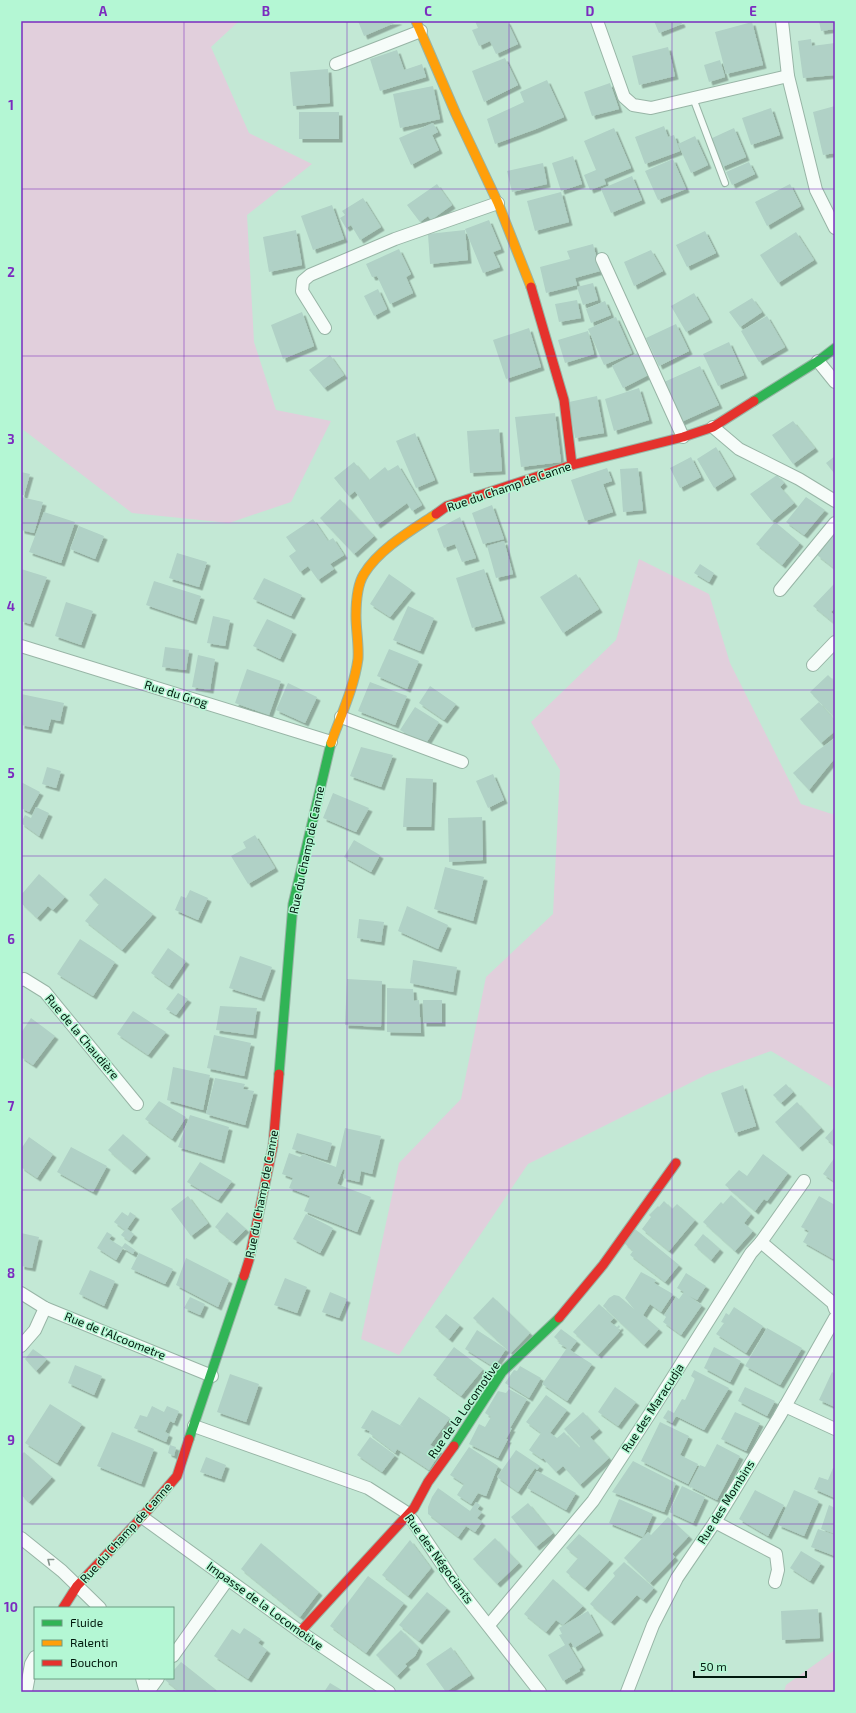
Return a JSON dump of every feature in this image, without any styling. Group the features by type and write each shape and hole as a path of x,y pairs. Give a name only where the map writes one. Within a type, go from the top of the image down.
{"street":[{"path":"598,21 624,97 633,105 651,108 788,76"},
{"path":"782,21 788,76 816,190 835,228"},
{"path":"336,64 418,26 456,114 498,203 532,293 564,400 572,465"},
{"path":"325,328 302,291 303,281 310,275 395,239 498,203"},
{"path":"602,259 683,437"},
{"name":"Rue du Champ de Canne","path":"64,1607 77,1586 142,1517 177,1476 212,1376 249,1260 273,1146 293,904 331,742 350,694 358,658 356,616 359,588 364,575 372,563 397,540 448,506 572,465 683,437 713,427 818,361 835,348"},
{"path":"818,361 835,382"},
{"path":"713,427 739,449 799,479 835,501"},
{"path":"780,590 835,523"},
{"path":"813,665 835,642"},
{"name":"Rue du Grog","path":"21,646 331,742"},
{"path":"341,717 462,762"},
{"name":"Rue de la Chaudière","path":"21,980 24,979 44,992 137,1104"},
{"name":"Rue de la Locomotive","path":"300,1632 414,1508 428,1482 464,1434 502,1372 566,1311 603,1265 676,1163"},
{"name":"Rue des Maracudja","path":"489,1625 593,1501 751,1253 761,1242 804,1181"},
{"path":"761,1242 833,1303 835,1309"},
{"name":"Rue de l'Alcoometre","path":"21,1293 45,1308 212,1376"},
{"path":"21,1346 35,1330 45,1308"},
{"name":"Rue des Mombins","path":"627,1692 653,1625 677,1578 715,1522 835,1318"},
{"path":"784,1406 835,1429"},
{"name":"Rue des Négociants","path":"194,1426 368,1488 404,1511 454,1582 540,1692"},
{"name":"Impasse de la Locomotive","path":"142,1517 300,1632 389,1692"},
{"path":"715,1522 776,1554 778,1570 775,1582"},
{"path":"21,1538 62,1571 99,1607"},
{"path":"174,1655 228,1579"},
{"path":"26,1692 31,1664 34,1659"},
{"path":"142,1679 147,1692"},
{"path":"147,1692 157,1679"}],"lane":[{"path":"693,98 725,183"}],"shaded area":[{"path":"21,21 239,21 211,47 249,133 312,164 247,215 254,342 276,410 331,421 291,502 229,523 132,513 21,428"},
{"path":"639,559 709,594 730,663 801,804 835,815 835,1089 771,1051 708,1074 528,1164 399,1355 361,1339 399,1163 461,1099 486,977 553,914 560,770 531,722 616,640"},
{"path":"835,1650 835,1692 784,1692 786,1685"}],"building":[{"path":"358,21 399,21 364,36"},
{"path":"475,21 507,21 518,44 496,54 490,41 479,46 472,30 478,28"},
{"path":"654,21 681,21 682,24 659,33"},
{"path":"819,21 835,21 835,29 821,31"},
{"path":"752,22 763,65 726,74 715,32"},
{"path":"811,39 812,46 835,43 835,75 803,78 798,41"},
{"path":"668,47 675,76 639,85 632,56"},
{"path":"397,50 404,70 422,64 426,77 380,91 370,59"},
{"path":"505,58 518,85 484,102 472,71"},
{"path":"720,60 725,77 709,82 704,65"},
{"path":"328,69 330,103 293,106 290,72"},
{"path":"547,80 564,117 495,144 487,119 524,102 520,92"},
{"path":"610,83 619,109 592,116 584,92"},
{"path":"433,86 440,119 400,128 393,94"},
{"path":"835,106 835,153 823,155 813,112"},
{"path":"771,108 780,135 751,145 742,118"},
{"path":"299,112 339,112 339,139 299,139"},
{"path":"433,123 438,132 432,135 439,150 411,165 399,138"},
{"path":"664,126 668,137 674,135 680,151 645,164 635,137"},
{"path":"614,128 631,168 604,179 606,184 590,190 584,175 596,170 584,141"},
{"path":"734,128 746,157 722,167 710,139"},
{"path":"695,136 708,165 691,173 678,144"},
{"path":"573,156 582,184 561,191 552,163"},
{"path":"673,159 686,189 658,200 645,171"},
{"path":"749,162 755,174 732,185 726,172"},
{"path":"543,163 547,184 512,192 507,171"},
{"path":"632,176 642,200 611,213 601,189"},
{"path":"437,184 452,205 431,220 428,216 420,222 407,205"},
{"path":"790,184 801,206 767,226 755,202"},
{"path":"561,192 569,222 535,231 527,201"},
{"path":"363,198 381,227 360,240 351,225 346,228 340,218 345,215 342,211"},
{"path":"332,205 344,239 313,250 301,216"},
{"path":"489,220 501,249 493,252 500,267 483,273 465,229"},
{"path":"296,230 302,265 269,272 263,237"},
{"path":"465,230 468,260 430,264 428,234"},
{"path":"705,231 716,253 687,267 676,245"},
{"path":"796,232 814,260 778,283 760,255"},
{"path":"593,244 600,271 575,278 577,285 546,293 540,267 570,259 567,251"},
{"path":"399,249 411,274 406,277 413,293 390,304 377,276 372,277 366,264"},
{"path":"651,250 663,271 634,286 624,262"},
{"path":"593,283 598,300 583,305 577,287"},
{"path":"378,289 387,309 374,316 364,296"},
{"path":"694,293 709,319 686,332 671,306"},
{"path":"752,298 762,312 740,327 729,312"},
{"path":"577,300 581,318 559,322 555,304"},
{"path":"605,301 611,315 591,323 586,309"},
{"path":"302,312 314,346 283,359 271,325"},
{"path":"767,316 785,347 759,362 741,331"},
{"path":"616,317 632,353 604,365 588,329"},
{"path":"676,324 689,351 659,366 646,338"},
{"path":"529,328 541,367 506,379 493,340"},
{"path":"588,331 594,354 565,363 558,340"},
{"path":"729,342 744,375 718,386 703,354"},
{"path":"643,350 654,372 623,388 612,366"},
{"path":"330,355 344,375 324,388 309,370"},
{"path":"700,366 719,405 681,422 664,382"},
{"path":"639,388 649,420 614,431 605,399"},
{"path":"597,396 604,433 575,438 569,402"},
{"path":"555,413 561,462 521,467 515,417"},
{"path":"793,421 815,448 793,464 772,435"},
{"path":"499,429 502,471 470,473 467,431"},
{"path":"415,433 435,480 416,488 396,441"},
{"path":"716,447 733,476 714,488 697,459"},
{"path":"835,456 835,474 826,463"},
{"path":"691,457 701,477 680,488 670,468"},
{"path":"354,462 369,480 385,467 388,471 398,465 422,505 412,511 407,503 377,525 355,491 349,496 334,478"},
{"path":"607,468 612,481 603,484 613,512 585,521 571,480"},
{"path":"638,468 643,510 623,512 620,469"},
{"path":"21,472 30,474 24,495 21,495"},
{"path":"777,475 784,483 780,487 794,503 772,521 750,494"},
{"path":"21,497 43,502 34,533 21,530"},
{"path":"806,497 825,510 804,535 786,522"},
{"path":"340,499 374,536 354,554 320,518"},
{"path":"492,505 504,539 483,544 472,513"},
{"path":"44,512 75,522 61,563 29,552"},
{"path":"460,517 476,558 462,562 455,544 444,548 437,529"},
{"path":"313,519 328,541 333,538 344,555 330,564 334,569 318,580 308,566 300,572 289,556 296,551 286,537"},
{"path":"775,522 800,543 782,565 756,544"},
{"path":"79,526 104,536 95,559 70,549"},
{"path":"835,531 835,569 817,555"},
{"path":"504,541 513,574 496,578 487,546"},
{"path":"177,553 207,562 199,587 169,578"},
{"path":"700,564 714,573 709,582 694,573"},
{"path":"21,569 47,577 30,624 21,621"},
{"path":"484,569 502,620 472,628 456,578"},
{"path":"389,574 412,590 390,617 370,604"},
{"path":"576,574 599,609 563,633 540,597"},
{"path":"264,578 302,595 291,616 253,599"},
{"path":"154,581 201,596 193,621 146,605"},
{"path":"834,584 835,608 831,612 835,616 835,624 813,606"},
{"path":"66,602 93,611 81,645 55,636"},
{"path":"408,606 434,618 420,651 393,640"},
{"path":"213,616 230,620 225,646 207,643"},
{"path":"267,619 293,631 280,659 253,646"},
{"path":"165,647 189,650 186,670 162,667"},
{"path":"389,649 419,661 407,689 377,676"},
{"path":"198,655 215,659 210,690 192,687"},
{"path":"247,669 281,681 269,715 235,703"},
{"path":"828,675 835,682 835,718 810,692"},
{"path":"370,682 407,696 395,725 358,711"},
{"path":"288,683 317,697 305,723 276,710"},
{"path":"430,686 456,704 444,720 419,703"},
{"path":"21,694 64,703 60,721 51,719 48,730 21,725 23,710 21,710"},
{"path":"819,702 835,721 835,731 821,743 800,719"},
{"path":"415,707 439,722 425,745 400,730"},
{"path":"835,738 835,758 809,790 793,773 817,751"},
{"path":"361,747 393,755 381,787 350,776"},
{"path":"47,767 61,771 56,788 42,784"},
{"path":"493,774 504,800 488,808 476,781"},
{"path":"406,778 433,779 431,827 403,827"},
{"path":"21,782 40,792 29,812 21,808"},
{"path":"333,793 369,808 356,832 323,818"},
{"path":"36,807 49,813 39,836 21,823 25,815 31,818"},
{"path":"482,817 483,860 449,862 448,818"},
{"path":"255,835 275,868 248,884 231,856 246,848 243,842"},
{"path":"354,840 380,855 371,872 344,857"},
{"path":"445,867 484,877 473,921 434,909"},
{"path":"39,874 65,897 53,910 48,906 37,918 21,903 21,895"},
{"path":"105,878 153,914 122,950 85,921 99,904 89,895"},
{"path":"190,890 208,898 198,920 175,910 181,896 186,898"},
{"path":"407,906 448,925 438,949 398,931"},
{"path":"359,919 384,922 381,942 357,938"},
{"path":"80,939 115,962 93,996 57,974"},
{"path":"168,948 186,961 169,986 151,973"},
{"path":"240,956 272,967 261,998 229,988"},
{"path":"413,960 457,967 453,992 410,983"},
{"path":"347,979 382,981 381,1027 345,1025"},
{"path":"387,988 413,989 414,1001 419,1000 421,1033 387,1032"},
{"path":"178,993 188,999 176,1015 166,1009"},
{"path":"423,1000 442,1000 442,1023 423,1023"},
{"path":"220,1006 257,1008 253,1035 216,1030"},
{"path":"133,1011 166,1032 148,1055 117,1034"},
{"path":"31,1018 55,1036 33,1065 21,1057 21,1033"},
{"path":"214,1035 251,1043 244,1076 207,1068"},
{"path":"173,1067 210,1075 203,1110 167,1100"},
{"path":"215,1078 245,1084 243,1089 254,1091 245,1125 206,1114"},
{"path":"786,1084 793,1092 781,1103 773,1095"},
{"path":"743,1085 756,1126 735,1133 721,1093"},
{"path":"159,1101 186,1117 172,1139 145,1119"},
{"path":"797,1102 821,1128 799,1148 775,1122"},
{"path":"190,1115 229,1127 221,1160 178,1147"},
{"path":"835,1127 835,1146 825,1138"},
{"path":"345,1128 381,1136 372,1174 361,1171 359,1182 343,1178 345,1170 343,1169 337,1184 371,1197 357,1232 304,1211 310,1196 289,1188 293,1178 282,1174 289,1153 300,1157 303,1154 336,1167"},
{"path":"297,1133 332,1143 327,1160 292,1149"},
{"path":"123,1134 147,1155 132,1171 108,1150"},
{"path":"29,1137 53,1154 37,1178 21,1167 21,1149"},
{"path":"71,1147 107,1166 93,1192 57,1172"},
{"path":"763,1154 788,1173 767,1201 764,1199 755,1211 725,1185 739,1170 747,1176"},
{"path":"835,1157 835,1182 823,1174"},
{"path":"200,1162 232,1181 218,1200 187,1182"},
{"path":"731,1195 751,1214 744,1223 753,1231 735,1251 703,1222 721,1202 723,1204"},
{"path":"188,1196 208,1223 191,1236 171,1209"},
{"path":"819,1196 835,1205 835,1256 833,1259 803,1242 809,1231 801,1227"},
{"path":"664,1201 672,1209 677,1204 695,1220 669,1251 642,1229 651,1217 649,1215"},
{"path":"122,1212 128,1216 130,1212 136,1216 127,1229 134,1234 129,1241 121,1235 125,1230 114,1222"},
{"path":"227,1212 246,1229 233,1242 215,1227"},
{"path":"306,1214 333,1228 320,1253 293,1239"},
{"path":"635,1229 679,1265 665,1282 630,1255 633,1251 624,1243"},
{"path":"107,1232 112,1235 109,1239 122,1247 125,1243 135,1250 133,1254 123,1248 116,1260 97,1248"},
{"path":"21,1233 39,1237 32,1268 21,1266"},
{"path":"703,1234 720,1249 711,1260 694,1245"},
{"path":"139,1253 173,1269 165,1284 131,1269"},
{"path":"186,1258 229,1280 218,1307 176,1285"},
{"path":"90,1270 115,1281 104,1306 79,1294"},
{"path":"641,1272 656,1280 654,1283 673,1294 661,1312 650,1304 643,1315 659,1329 644,1345 603,1306 609,1298 614,1295 619,1296 635,1310 625,1298"},
{"path":"686,1273 706,1286 697,1300 689,1296 702,1305 681,1335 663,1322 666,1317 664,1315 676,1297 679,1299 684,1292 677,1288"},
{"path":"285,1278 307,1287 297,1313 274,1305"},
{"path":"330,1292 347,1299 339,1318 322,1312"},
{"path":"190,1297 205,1304 200,1315 184,1308"},
{"path":"493,1297 530,1333 511,1353 473,1318"},
{"path":"599,1304 614,1318 610,1322 617,1327 619,1325 620,1327 618,1329 620,1331 598,1355 573,1332"},
{"path":"734,1307 763,1326 746,1353 716,1334 724,1323 721,1322 726,1313 729,1315"},
{"path":"446,1314 460,1325 449,1339 435,1327"},
{"path":"767,1328 802,1348 780,1385 745,1366"},
{"path":"561,1329 577,1341 570,1350 592,1364 567,1401 542,1384 567,1348 558,1343 560,1342 554,1337"},
{"path":"477,1330 506,1349 494,1367 465,1349"},
{"path":"454,1347 483,1369 461,1396 433,1375"},
{"path":"714,1347 741,1361 730,1382 704,1368"},
{"path":"33,1349 47,1359 36,1371 25,1359"},
{"path":"75,1365 102,1376 94,1395 68,1383"},
{"path":"520,1366 541,1378 529,1398 505,1383 514,1370 517,1371"},
{"path":"694,1370 729,1388 704,1430 676,1416 672,1423 663,1418 668,1410 674,1413 682,1399 685,1400 695,1379 691,1376"},
{"path":"832,1372 835,1374 835,1407 819,1400"},
{"path":"230,1374 259,1384 246,1422 217,1412"},
{"path":"615,1387 636,1402 618,1426 598,1412"},
{"path":"745,1387 775,1401 767,1416 738,1401"},
{"path":"509,1389 527,1399 510,1428 512,1428 506,1439 508,1439 498,1458 469,1444 479,1424 485,1427 491,1417 485,1413 498,1391 506,1393"},
{"path":"546,1395 567,1410 550,1433 557,1438 564,1432 579,1448 580,1446 564,1429 583,1412 599,1429 590,1437 609,1458 580,1485 563,1466 556,1472 543,1458 542,1459 529,1450 541,1433 526,1422"},
{"path":"419,1397 450,1418 430,1445 441,1451 429,1470 397,1449 395,1453 369,1433 370,1431 361,1428 372,1410 405,1428 400,1425"},
{"path":"50,1404 82,1424 57,1463 25,1443"},
{"path":"152,1406 164,1412 167,1406 179,1411 174,1423 170,1421 165,1432 169,1434 166,1442 134,1428 140,1415 147,1417"},
{"path":"735,1412 760,1423 746,1451 721,1439"},
{"path":"660,1422 689,1436 680,1455 698,1464 688,1484 641,1461"},
{"path":"112,1432 154,1449 141,1484 97,1466"},
{"path":"370,1437 395,1455 382,1472 357,1455"},
{"path":"717,1444 740,1456 717,1500 689,1486 700,1465 705,1467"},
{"path":"170,1445 176,1447 174,1456 168,1453"},
{"path":"469,1447 498,1466 486,1496 478,1493 471,1504 457,1495 464,1484 450,1475"},
{"path":"516,1450 540,1466 537,1470 535,1468 518,1492 497,1477"},
{"path":"24,1452 52,1477 29,1502 21,1495 21,1484 23,1482 21,1481 21,1455"},
{"path":"206,1457 226,1465 221,1479 200,1472"},
{"path":"633,1461 676,1483 664,1512 612,1492"},
{"path":"833,1468 835,1469 835,1498 814,1489 819,1477 828,1480"},
{"path":"537,1471 576,1493 566,1510 527,1488"},
{"path":"682,1486 705,1497 693,1523 669,1512"},
{"path":"438,1488 470,1511 476,1502 480,1505 477,1509 482,1512 477,1518 482,1522 475,1532 466,1526 458,1537 428,1514 428,1507"},
{"path":"755,1490 784,1505 768,1536 739,1519"},
{"path":"794,1490 819,1501 804,1536 778,1525"},
{"path":"619,1499 653,1514 643,1537 609,1523"},
{"path":"528,1503 553,1533 536,1547 511,1517"},
{"path":"829,1505 835,1508 835,1534 821,1529"},
{"path":"668,1517 689,1536 672,1554 675,1557 650,1583 624,1558 648,1532 651,1535"},
{"path":"818,1529 835,1535 835,1556 811,1547"},
{"path":"579,1534 610,1560 585,1588 566,1572 578,1558 566,1548"},
{"path":"495,1538 519,1563 497,1584 473,1559"},
{"path":"410,1540 431,1568 408,1596 382,1575"},
{"path":"261,1543 319,1592 300,1617 241,1569"},
{"path":"801,1551 821,1563 810,1581 790,1568"},
{"path":"624,1562 654,1588 643,1600 637,1595 611,1622 590,1604 615,1576 613,1573"},
{"path":"368,1576 404,1603 366,1653 330,1626"},
{"path":"553,1579 583,1606 563,1625 556,1620 546,1632 524,1614"},
{"path":"427,1592 447,1608 419,1641 399,1625"},
{"path":"818,1609 820,1638 782,1640 781,1611"},
{"path":"588,1611 600,1632 574,1648 571,1642 568,1644 582,1667 579,1669 580,1671 563,1681 548,1655 565,1645 559,1635 562,1634 559,1628"},
{"path":"244,1628 261,1639 258,1643 267,1650 248,1679 214,1656 232,1629 240,1634"},
{"path":"401,1630 419,1648 415,1656 405,1664 407,1666 397,1676 376,1655"},
{"path":"451,1647 471,1675 446,1692 426,1664"},
{"path":"181,1662 215,1689 213,1692 180,1692 165,1680 174,1679 174,1670"},
{"path":"330,1683 345,1692 324,1692"}],"traffic: fast":[{"path":"754,401 818,361 835,348"},
{"path":"279,1074 293,904 331,743"},
{"path":"189,1439 244,1276"},
{"path":"454,1446 502,1372 559,1318"}],"traffic: slow":[{"path":"416,21 456,114 498,203 531,287"},
{"path":"331,743 356,670 358,659 356,606 358,589 362,578 370,565 387,548 436,514"}],"traffic: jam":[{"path":"531,287 564,400 572,465"},
{"path":"436,514 447,506 572,465 683,437 713,427 754,401"},
{"path":"244,1276 249,1260 273,1146 279,1074"},
{"path":"559,1318 603,1265 676,1163"},
{"path":"64,1607 77,1586 142,1517 177,1476 189,1439"},
{"path":"300,1632 414,1508 428,1482 454,1446"}]}
